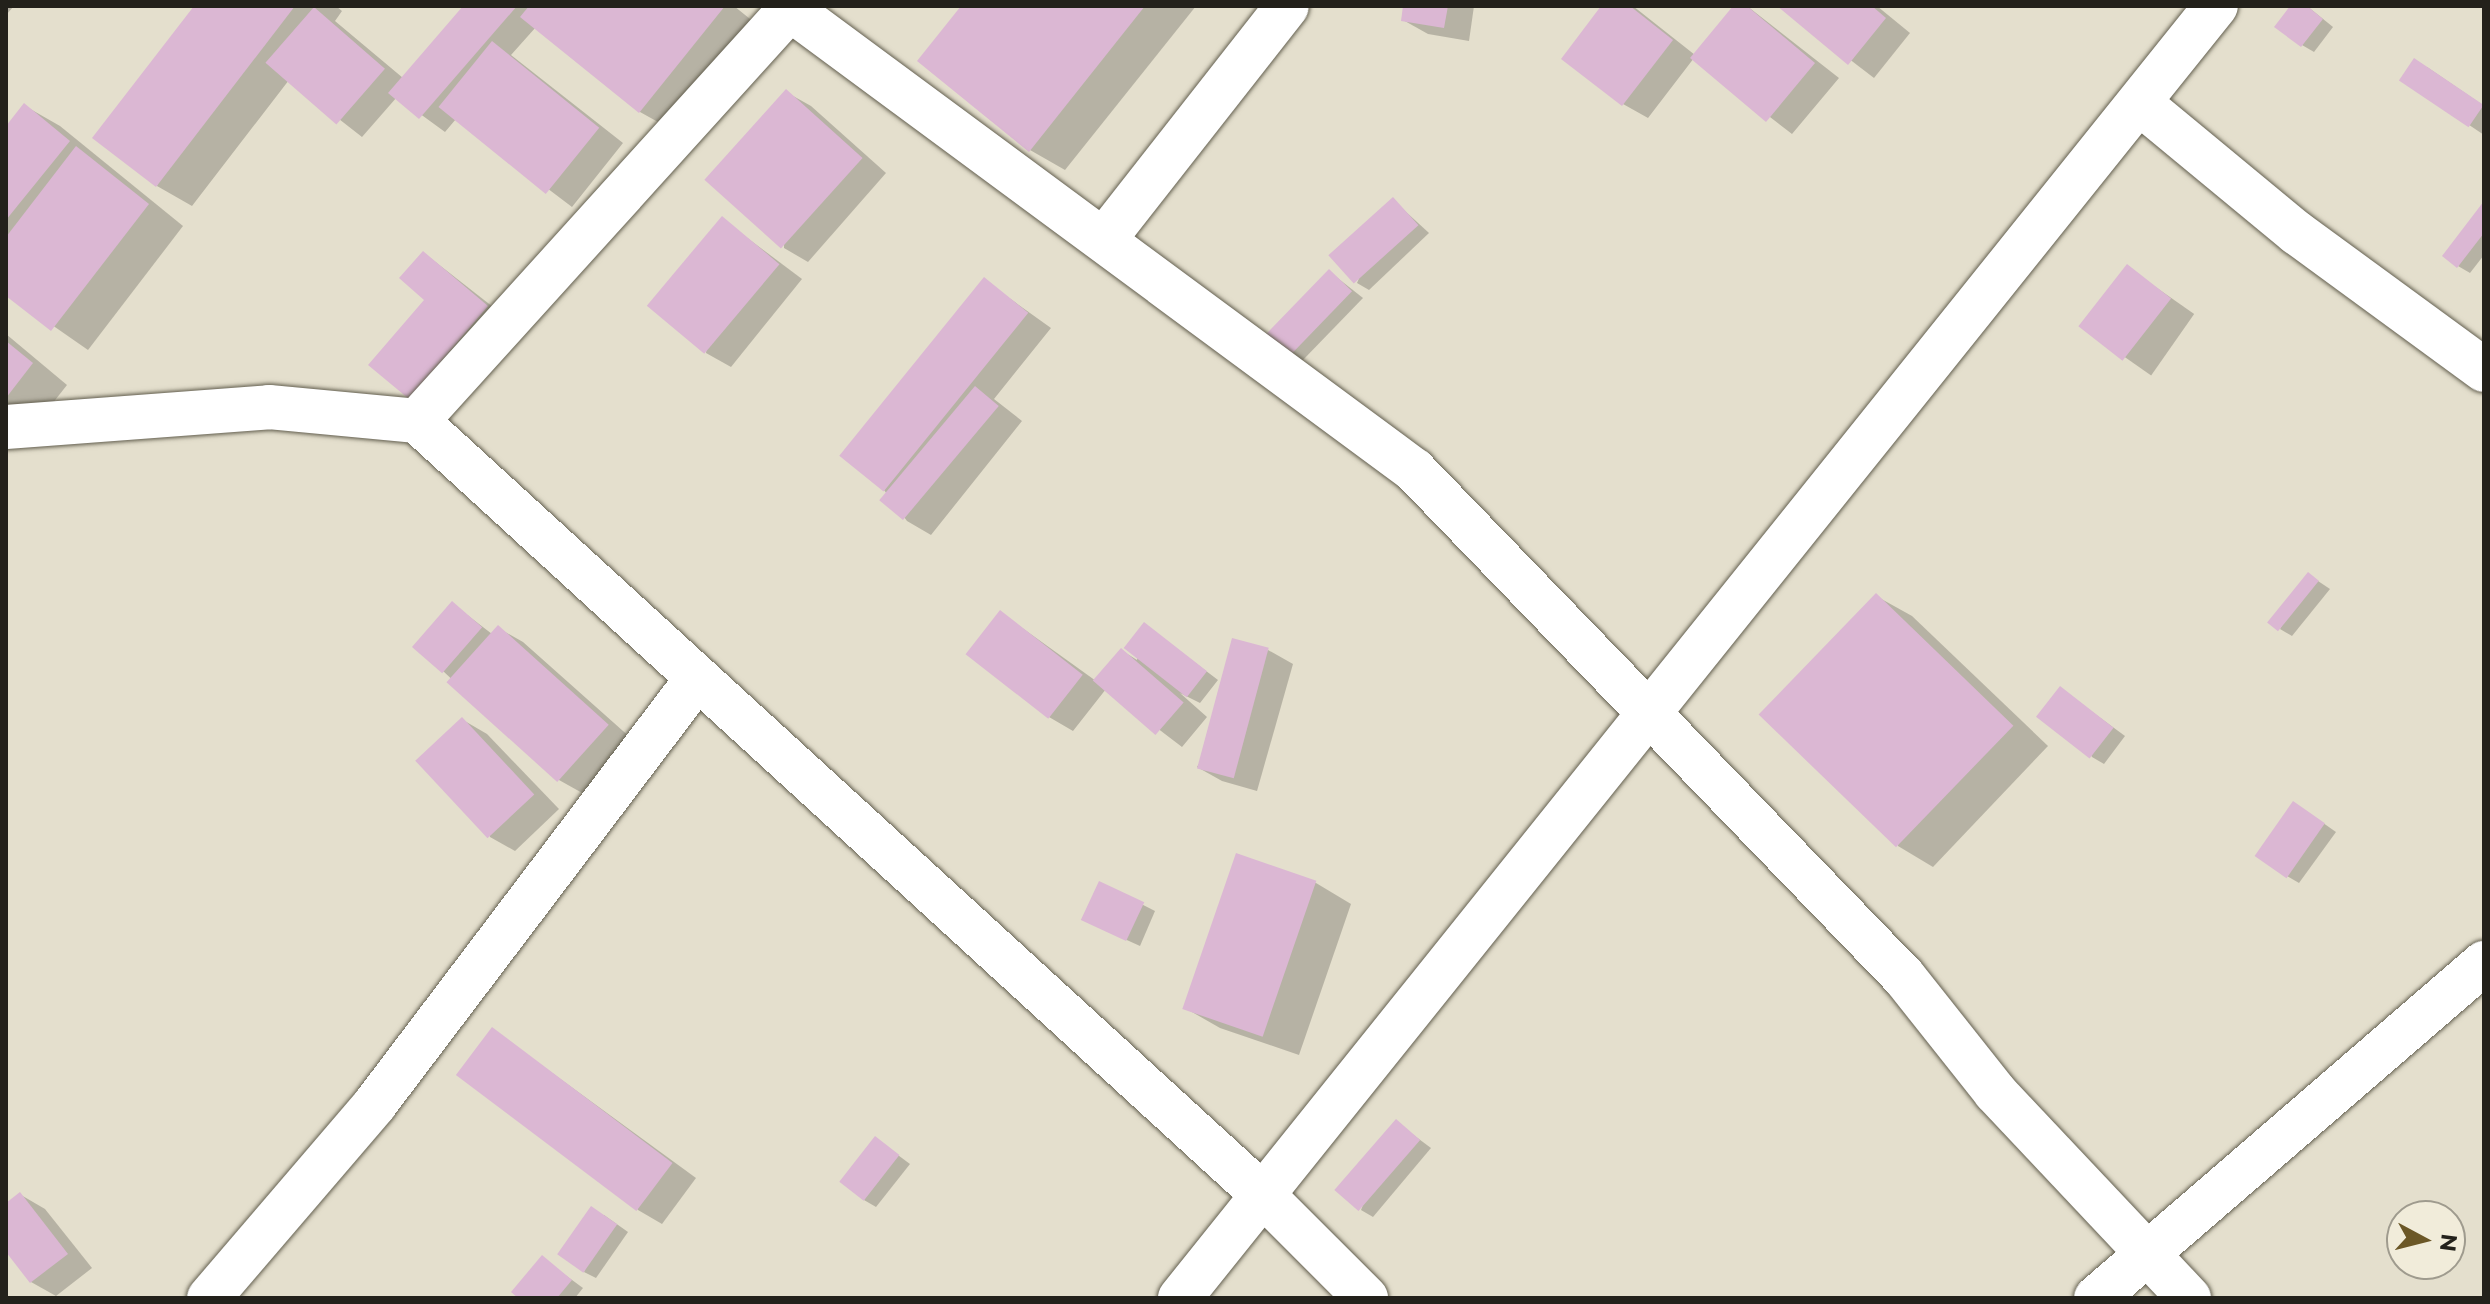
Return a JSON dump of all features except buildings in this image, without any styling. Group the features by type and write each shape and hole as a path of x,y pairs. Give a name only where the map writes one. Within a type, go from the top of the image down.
{"street":[{"path":"1106,237 1287,6"},
{"path":"1180,1298 1265,1197 1646,712 2142,105 2216,6"},
{"path":"417,421 790,9 1106,237 1414,470 1904,977 1995,1092 2189,1298"},
{"path":"2142,105 2297,233 2484,370"},
{"path":"6,427 269,407 417,421 696,680 1265,1197 1366,1298"},
{"path":"209,1298 375,1104 696,680"},
{"path":"2096,1298 2148,1257 2484,963"}]}
